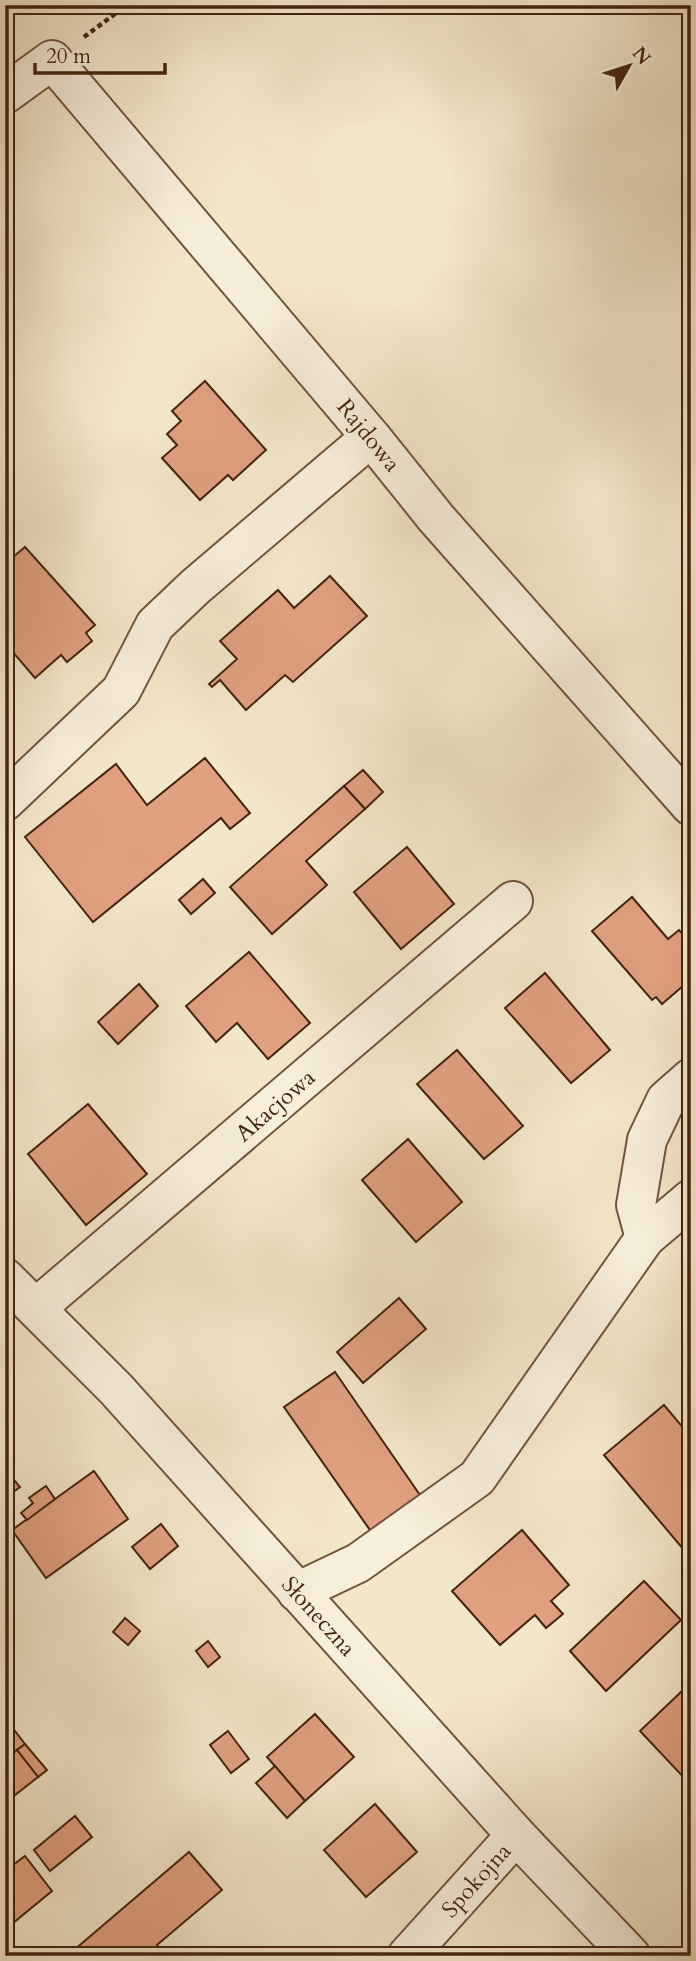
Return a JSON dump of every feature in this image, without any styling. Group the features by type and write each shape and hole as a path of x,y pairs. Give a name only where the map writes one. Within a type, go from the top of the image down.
{"street":[{"path":"5,94 52,60"},
{"name":"Rajdowa","path":"52,60 371,437 436,518 691,806"},
{"path":"5,801 121,691 155,625 195,587 371,437"},
{"name":"Akacjowa","path":"36,1308 513,901"},
{"path":"645,1238 636,1205 647,1140 666,1100 691,1078"},
{"path":"297,1592 358,1563 477,1478 645,1238 691,1199"},
{"name":"Słoneczna","path":"5,1278 116,1388 516,1835 631,1956"},
{"name":"Spokojna","path":"407,1956 516,1835"}],"path":[{"path":"52,60 127,5"}],"building":[{"path":"205,381 266,450 233,480 228,475 200,500 162,458 177,445 167,434 181,421 172,411"},
{"path":"25,547 95,625 86,633 92,641 67,662 61,655 35,678 5,643 5,564"},
{"path":"330,576 367,616 293,682 285,675 246,710 220,680 212,687 209,684 237,659 220,641 278,590 294,608"},
{"path":"205,758 250,813 230,829 221,818 93,922 25,837 116,764 147,805"},
{"path":"363,770 383,792 365,809 344,786"},
{"path":"344,786 365,809 306,861 327,885 272,934 230,887"},
{"path":"407,847 454,904 401,949 354,892"},
{"path":"203,879 215,893 191,914 179,900"},
{"path":"632,897 668,939 679,930 691,943 691,979 662,1004 656,997 652,1000 592,931"},
{"path":"249,952 310,1023 268,1059 237,1023 216,1042 186,1006"},
{"path":"545,973 610,1050 571,1083 505,1008"},
{"path":"139,984 158,1006 118,1044 98,1022"},
{"path":"457,1050 523,1126 484,1159 417,1084"},
{"path":"88,1104 147,1174 86,1225 28,1154"},
{"path":"408,1139 462,1202 416,1242 362,1180"},
{"path":"399,1298 426,1329 363,1383 337,1352"},
{"path":"335,1372 422,1498 372,1533 284,1407"},
{"path":"664,1405 691,1437 689,1556 604,1455"},
{"path":"5,1469 20,1487 5,1498"},
{"path":"94,1471 128,1519 46,1578 12,1530"},
{"path":"46,1486 55,1499 27,1520 21,1513 33,1503 29,1498"},
{"path":"161,1524 178,1546 150,1569 132,1547"},
{"path":"522,1530 569,1585 551,1601 563,1614 546,1628 535,1615 500,1645 452,1591"},
{"path":"644,1581 681,1620 606,1691 570,1651"},
{"path":"125,1618 140,1631 128,1645 113,1632"},
{"path":"208,1641 220,1657 208,1667 196,1651"},
{"path":"691,1683 691,1703 681,1692"},
{"path":"681,1692 691,1703 689,1783 640,1731"},
{"path":"315,1714 354,1757 305,1801 267,1757"},
{"path":"5,1718 25,1744 5,1760"},
{"path":"228,1731 249,1759 231,1773 210,1745"},
{"path":"25,1744 47,1770 38,1777 17,1750"},
{"path":"17,1750 38,1777 5,1803 5,1760"},
{"path":"275,1766 305,1801 287,1818 256,1783"},
{"path":"375,1804 417,1852 366,1897 324,1850"},
{"path":"75,1816 92,1837 50,1871 34,1850"},
{"path":"189,1852 222,1890 157,1945 166,1956 67,1956"},
{"path":"25,1856 52,1891 13,1923 5,1913 5,1871"}]}
